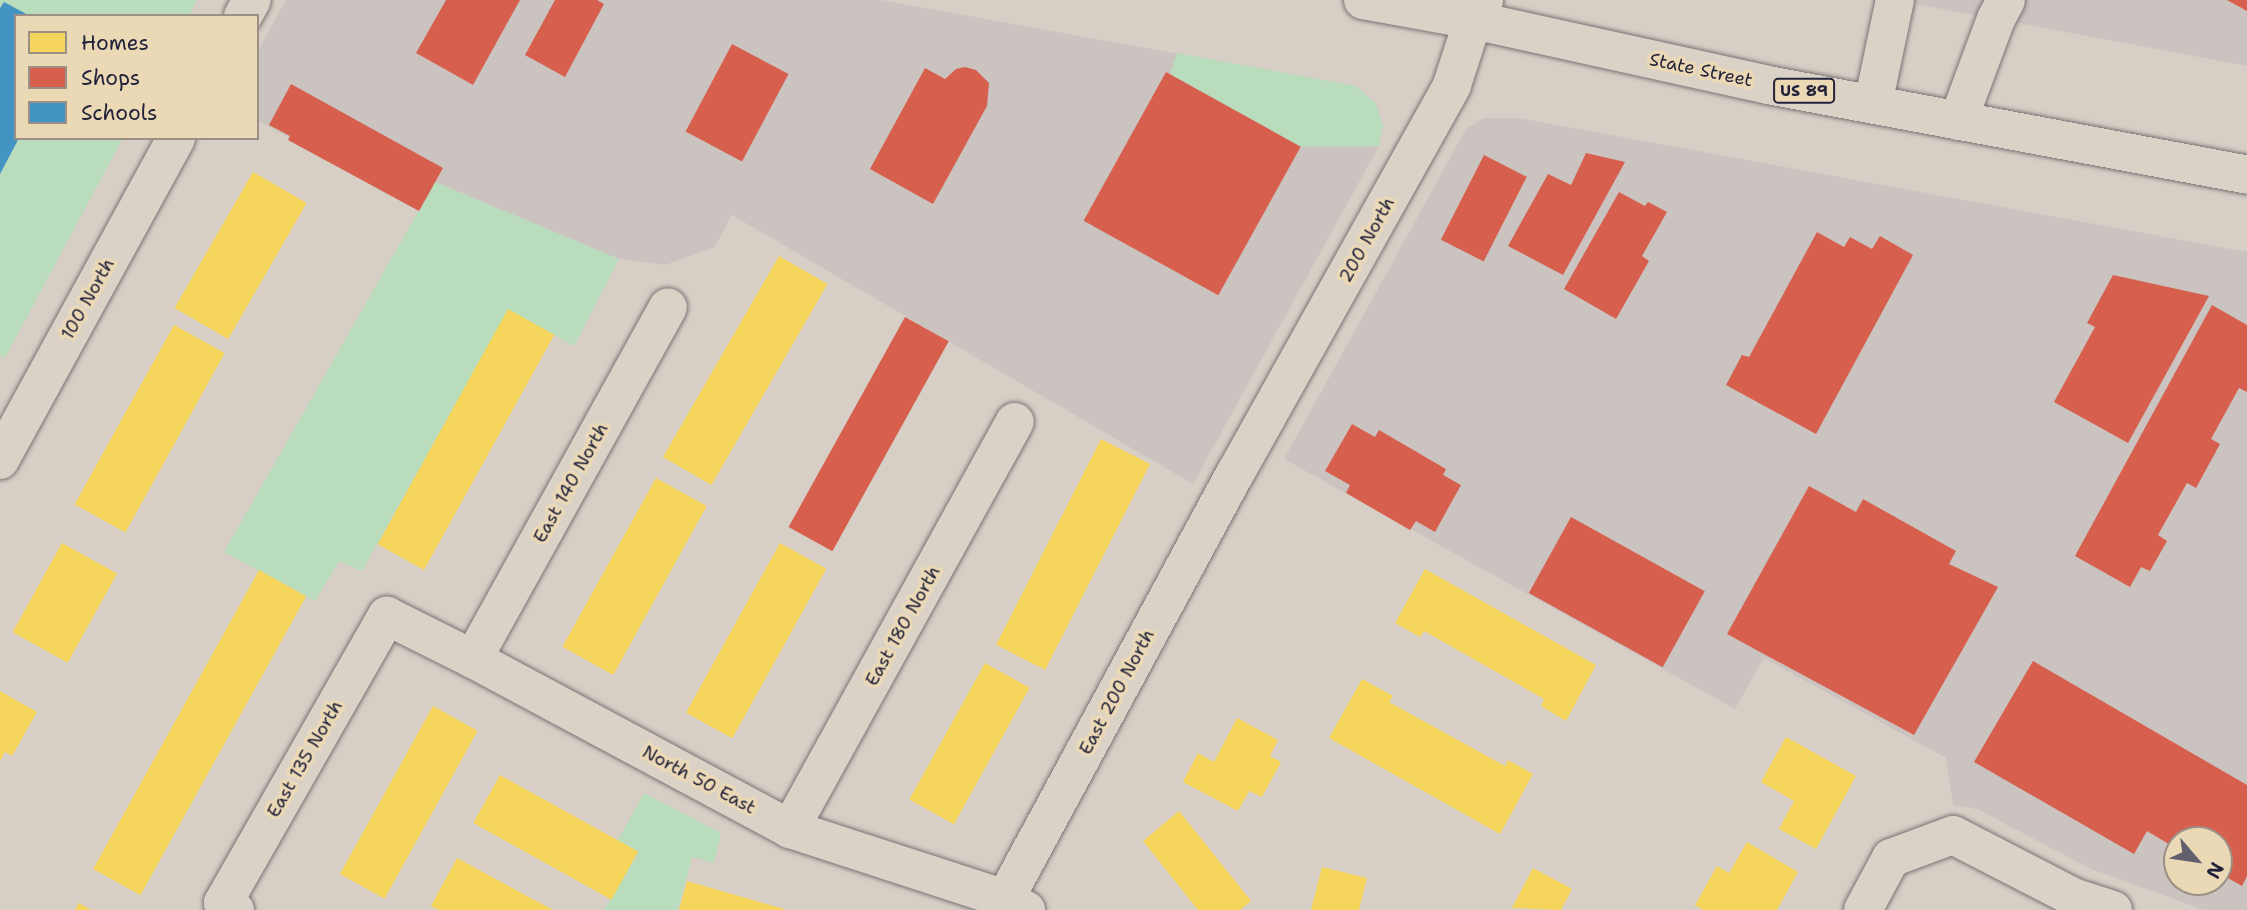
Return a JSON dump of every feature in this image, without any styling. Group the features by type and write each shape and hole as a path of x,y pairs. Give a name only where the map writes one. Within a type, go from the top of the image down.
{"street":[{"name":"State Street","path":"1363,0 1478,10 1768,85 2247,174"},
{"path":"1873,104 1895,0"},
{"path":"1958,121 1996,19 2006,0"},
{"name":"200 North","path":"1235,474 1452,86 1478,10"},
{"name":"100 North","path":"0,460 175,140"},
{"name":"East 140 North","path":"473,659 668,307"},
{"name":"East 180 North","path":"790,829 1016,422"},
{"name":"East 200 North","path":"1010,906 1235,474"},
{"name":"North 50 East","path":"387,616 473,659 790,829 1010,906"},
{"name":"East 135 North","path":"229,906 387,616"},
{"path":"1863,910 1891,858 1953,835 2073,897 2113,910"}],"shaded area":[{"path":"286,0 881,0 1356,86 1376,104 1383,126 1379,146 1193,484 732,215 715,247 665,265 619,259 436,182 419,211 259,121 259,48"},
{"path":"1894,0 2247,0 2247,66 1996,19"},
{"path":"1484,118 1519,118 2247,252 2247,910 2205,910 2166,896 2233,896 2233,826 2163,826 2163,895 2091,869 1977,809 1953,805 1946,758 1764,658 1735,709 1284,459 1466,129"}],"green space":[{"path":"0,0 197,0 190,14 14,14 14,140 122,140 0,367 5,356 0,356"},
{"path":"1177,53 1356,86 1376,104 1383,126 1379,146 1301,147 1170,75"},
{"path":"435,182 619,259 574,346 508,310 362,571 339,561 315,601 224,552"},
{"path":"644,793 721,833 714,863 692,857 678,910 604,910 639,852 618,840"}],"building: Homes":[{"path":"253,172 307,203 228,339 174,308"},
{"path":"779,256 827,284 711,485 663,457"},
{"path":"508,309 554,335 424,570 378,544"},
{"path":"174,325 225,353 125,532 75,504"},
{"path":"1101,439 1150,464 1045,670 996,645"},
{"path":"656,478 707,506 613,675 562,647"},
{"path":"62,543 117,574 68,663 13,632"},
{"path":"780,543 826,569 732,738 686,713"},
{"path":"1425,569 1596,665 1566,721 1541,706 1544,699 1424,631 1420,637 1395,623"},
{"path":"259,570 306,596 140,895 93,869"},
{"path":"985,663 1030,688 954,824 909,799"},
{"path":"1362,679 1393,696 1389,702 1505,766 1508,760 1533,774 1500,834 1329,738"},
{"path":"0,691 37,712 12,756 5,752 0,761"},
{"path":"433,706 478,731 385,899 340,874"},
{"path":"1237,718 1278,740 1270,756 1281,762 1262,797 1249,791 1238,811 1183,782 1198,753 1214,762"},
{"path":"1786,737 1856,776 1816,849 1779,829 1794,801 1761,782"},
{"path":"500,775 638,852 612,900 473,823"},
{"path":"1179,811 1251,901 1240,910 1198,910 1143,841"},
{"path":"1747,842 1798,872 1777,910 1703,910 1695,905 1717,866 1729,873"},
{"path":"457,858 553,910 439,910 431,906"},
{"path":"1322,867 1367,878 1359,910 1311,910"},
{"path":"1533,868 1572,889 1561,910 1512,908"},
{"path":"687,881 784,909 784,910 679,910"},
{"path":"79,903 91,910 75,910"}],"building: Shops":[{"path":"446,0 520,0 473,85 416,53"},
{"path":"555,0 597,0 604,4 565,77 525,55"},
{"path":"2227,0 2247,0 2247,11"},
{"path":"732,44 789,74 742,161 686,131"},
{"path":"965,67 976,70 989,83 987,106 933,204 870,169 925,68 945,79 956,69"},
{"path":"1166,72 1301,147 1218,295 1084,221"},
{"path":"291,84 443,168 419,211 288,140 290,136 269,125"},
{"path":"1586,153 1625,162 1563,275 1508,246 1548,174 1571,185"},
{"path":"1484,155 1527,177 1484,261 1441,240"},
{"path":"1619,192 1645,206 1648,202 1667,212 1642,256 1649,261 1616,319 1564,289"},
{"path":"1817,232 1844,247 1850,237 1872,249 1880,236 1913,255 1816,434 1726,385 1742,355 1749,357"},
{"path":"2113,275 2209,296 2128,443 2054,402 2095,327 2087,323"},
{"path":"2212,305 2247,325 2247,392 2239,388 2211,439 2220,444 2196,488 2187,483 2158,535 2167,541 2150,571 2141,567 2130,587 2075,556"},
{"path":"905,317 949,341 832,551 789,527"},
{"path":"1352,424 1375,437 1379,430 1446,469 1443,475 1461,485 1435,532 1416,521 1410,530 1346,493 1350,485 1325,471"},
{"path":"1809,486 1856,512 1863,499 1956,551 1949,564 1998,587 1914,735 1727,634"},
{"path":"1571,517 1705,591 1663,667 1529,593"},
{"path":"2033,661 2247,785 2247,876 2242,886 2233,881 2233,826 2163,826 2163,841 2147,831 2134,854 1974,762"}],"building: Schools":[{"path":"4,2 26,14 14,14 14,140 18,140 0,174 0,8"}]}
